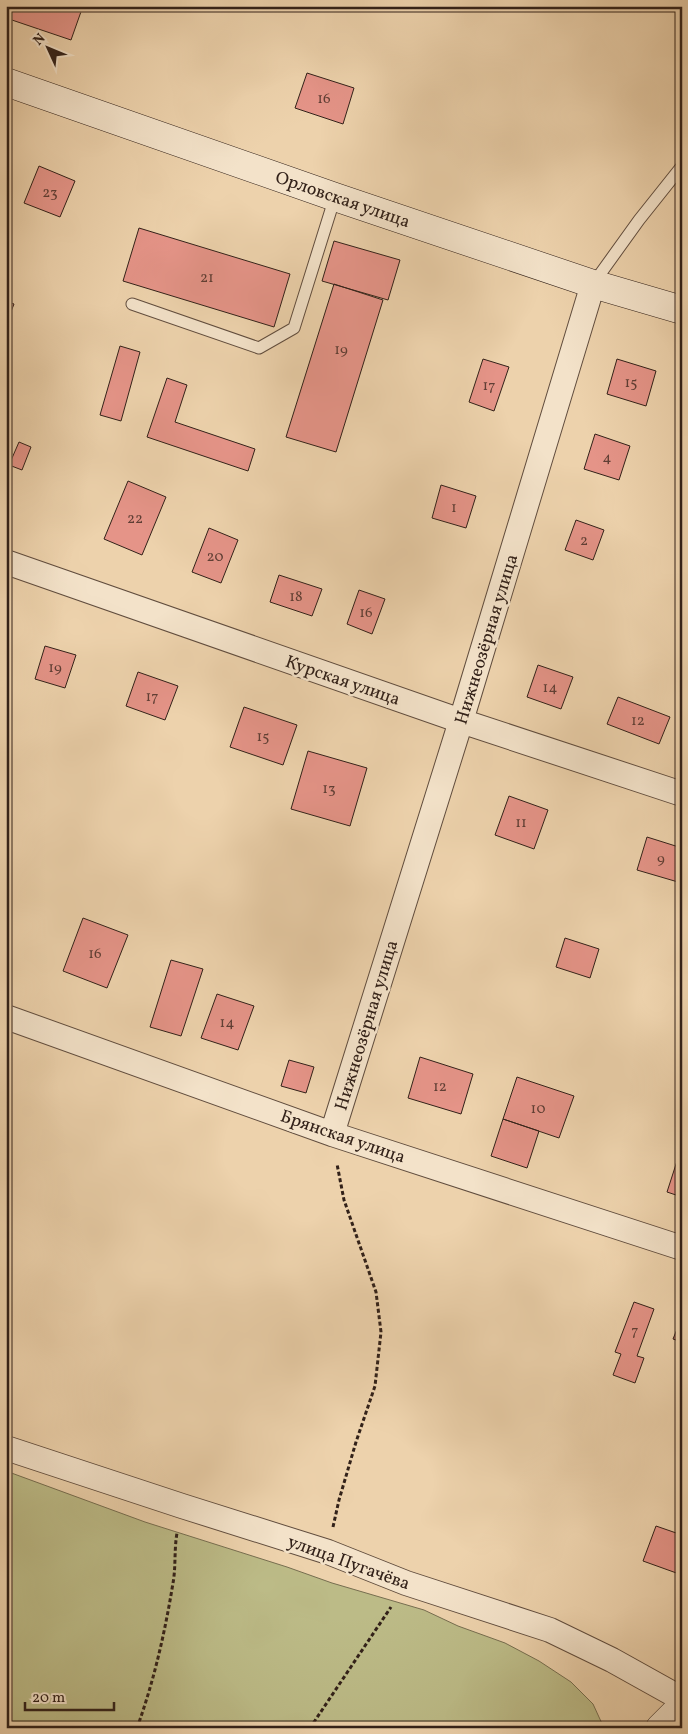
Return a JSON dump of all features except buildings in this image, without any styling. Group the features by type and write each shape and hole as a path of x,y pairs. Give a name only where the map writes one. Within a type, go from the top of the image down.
{"main road":[{"name":"Орловская улица","path":"6,82 335,197 593,284 682,310"},
{"path":"660,1728 682,1706"}],"street":[{"name":"Нижнеозёрная улица","path":"332,1134 461,721 593,284"},
{"name":"Курская улица","path":"6,562 461,721 682,794"},
{"name":"Брянская улица","path":"6,1017 332,1134 682,1248"},
{"name":"улица Пугачёва","path":"6,1448 328,1552 406,1583 550,1630 612,1660 682,1699"}],"lane":[{"name":"Нижнеозёрная улица","path":"593,284 649,206 682,166"},
{"path":"132,304 259,348 270,343 294,328 335,197"}],"path":[{"path":"328,1552 339,1500 375,1386 381,1332 376,1292 344,1200 332,1134"},
{"path":"137,1728 148,1698 165,1627 174,1580 176,1536 182,1506"},
{"path":"310,1728 406,1583"}],"shaded area":[{"path":"6,1471 145,1522 332,1583 424,1610 458,1626 505,1643 539,1661 571,1682 593,1704 604,1728 6,1728"}]}
